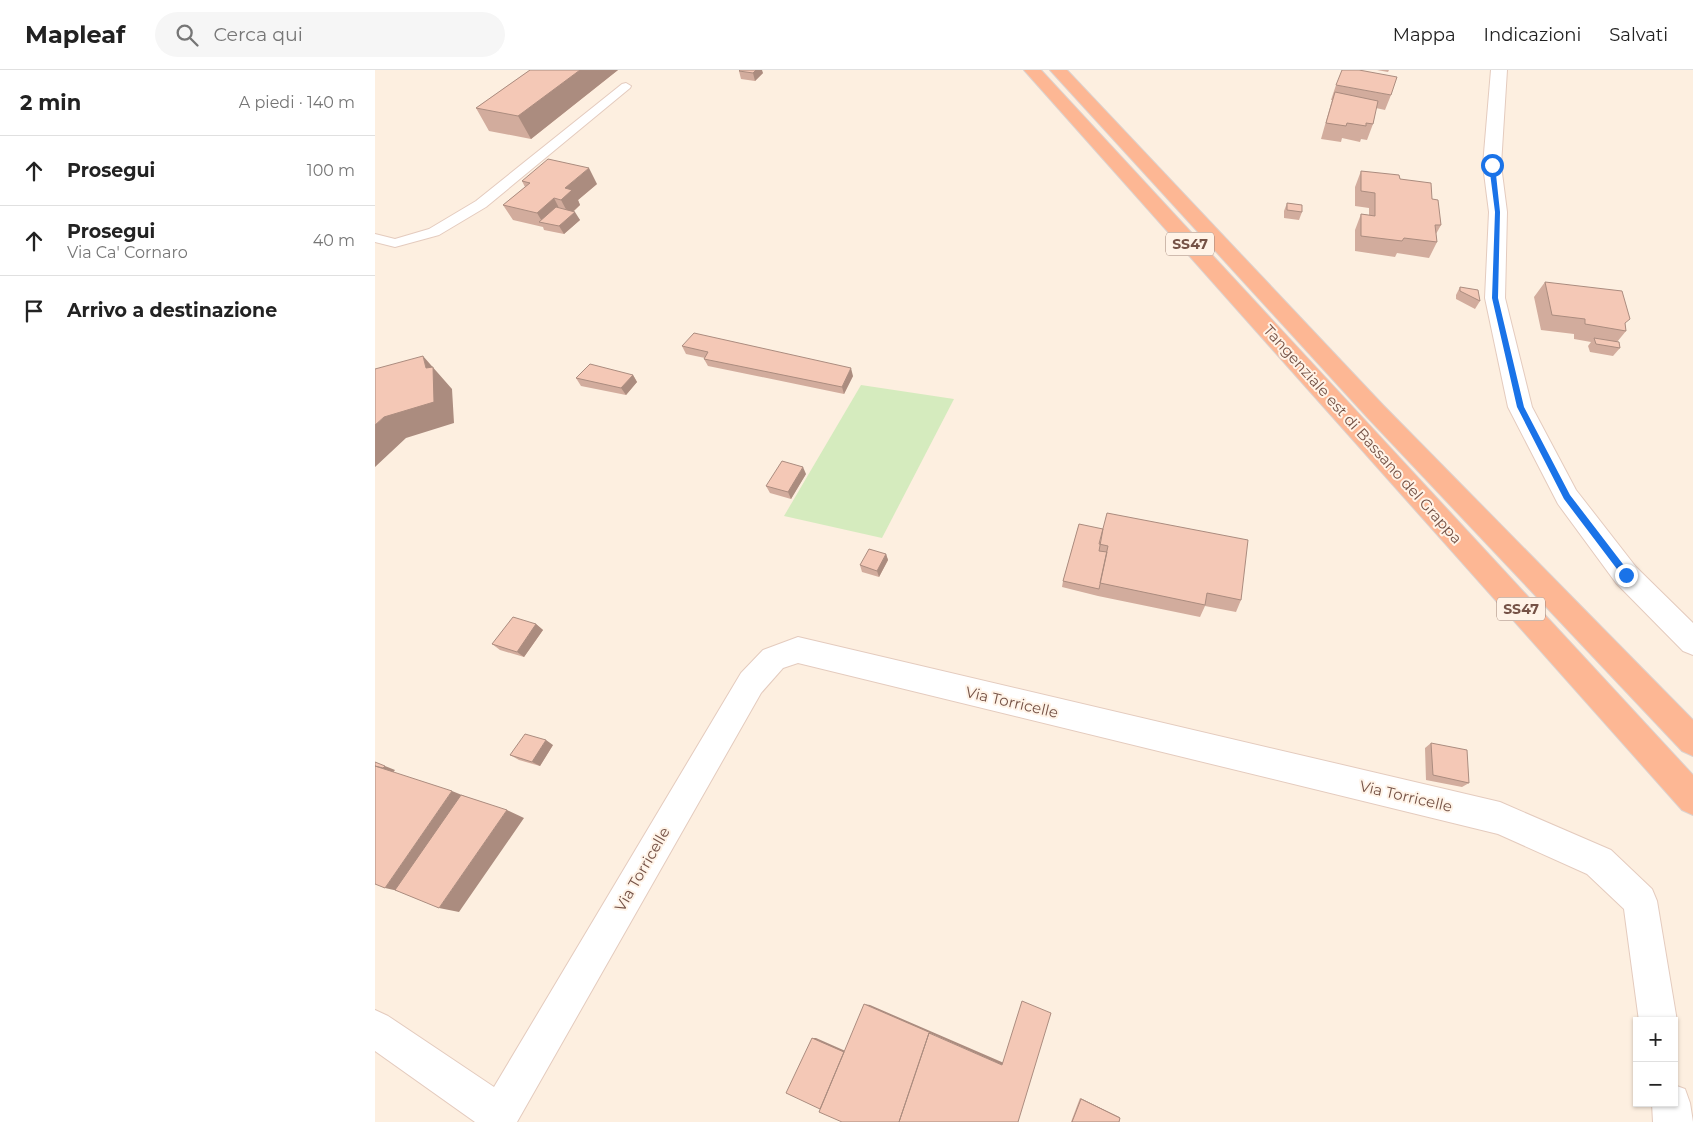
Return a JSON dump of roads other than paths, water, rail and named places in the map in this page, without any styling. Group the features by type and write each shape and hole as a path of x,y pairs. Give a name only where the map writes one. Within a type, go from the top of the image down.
{"highway":[{"name":"Tangenziale est di Bassano del Grappa","path":"1032,70 1693,799"},
{"name":"Tangenziale est di Bassano del Grappa","path":"1058,70 1375,411 1693,741"}],"street":[{"path":"1499,70 1492,165 1497,212 1495,298 1520,407 1567,497 1626,575 1693,642"},
{"name":"Via Torricelle","path":"497,1118 751,682 773,659 798,650 1500,818 1599,862 1640,901 1657,1017"},
{"path":"375,1029 497,1118"},
{"path":"1671,1107 1673,1122"}],"lane":[{"path":"375,238 395,244 434,232 481,204 625,86"}]}
